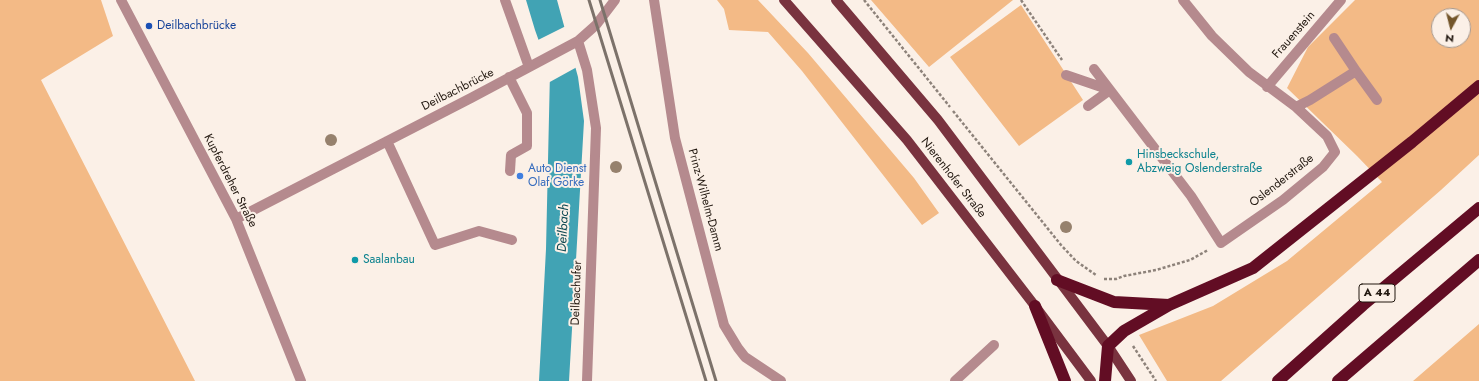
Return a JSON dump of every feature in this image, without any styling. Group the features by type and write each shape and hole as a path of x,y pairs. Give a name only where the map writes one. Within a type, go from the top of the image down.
{"highway":[{"path":"1105,381 1108,346 1124,331 1169,305 1253,268 1412,142 1479,86"},
{"name":"A 44","path":"1278,381 1363,304 1479,208"},
{"path":"1338,381 1479,260"},
{"path":"1057,280 1114,302 1169,305"},
{"path":"1035,306 1065,381"}],"main road":[{"name":"Nierenhofer Straße","path":"784,0 907,140 1091,381"},
{"name":"Nierenhofer Straße","path":"836,0 938,120 1108,346 1131,381"}],"street":[{"name":"Kupferdreher Straße","path":"121,0 236,219 301,381"},
{"path":"505,0 529,67"},
{"name":"Deilbachbrücke","path":"236,219 577,41 596,25 615,0"},
{"name":"Prinz-Wilhelm-Damm","path":"654,0 675,138 724,325 745,357 781,381"},
{"name":"Oslenderstraße","path":"1183,0 1212,36 1249,72 1267,87 1296,107 1327,136 1335,152 1323,167 1283,200 1221,243"},
{"name":"Frauenstein","path":"1267,87 1341,0"},
{"path":"1334,38 1377,100"},
{"name":"Deilbachufer","path":"577,41 587,70 596,128 587,381"},
{"path":"1094,69 1191,196 1221,243"},
{"path":"1296,107 1310,100 1356,71"},
{"path":"1069,76 1110,90"},
{"path":"509,77 527,113 527,146 511,155 510,171"},
{"path":"1088,106 1110,90"},
{"path":"387,141 435,245 479,232 512,240"},
{"path":"955,381 994,345"}],"path":[{"path":"864,0 1061,245 1089,272 1102,279 1116,279 1190,260 1221,243"},
{"path":"1021,0 1069,76"}],"shaded area":[{"path":"0,0 101,0 113,36 41,80 195,381 0,381"},
{"path":"717,0 758,0 808,53 914,178 939,213 922,225 802,71 768,32 729,30 724,9"},
{"path":"871,0 1013,0 929,67"},
{"path":"1355,0 1479,0 1479,155 1441,190 1221,381 1167,381 1139,335 1213,306 1287,261 1382,182 1287,88 1308,47"},
{"path":"1021,5 1083,100 1019,146 950,57"},
{"path":"1479,324 1479,381 1413,381"}],"water":[{"name":"Deilbach","path":"526,0 557,0 578,77 584,121 569,381 539,381 546,249 550,72"}],"pier":[{"path":"566,26 577,67 548,83 548,73 536,41"}],"railway":[{"path":"589,0 706,381"},
{"path":"600,0 716,381"}],"place":[{"name":"Deilbachbrücke","path":"149,26"},
{"name":"Hinsbeckschule, Abzweig Oslenderstraße","path":"1129,162"},
{"name":"Auto Dienst Olaf Görke","path":"520,176"},
{"name":"Saalanbau","path":"355,260"}]}
